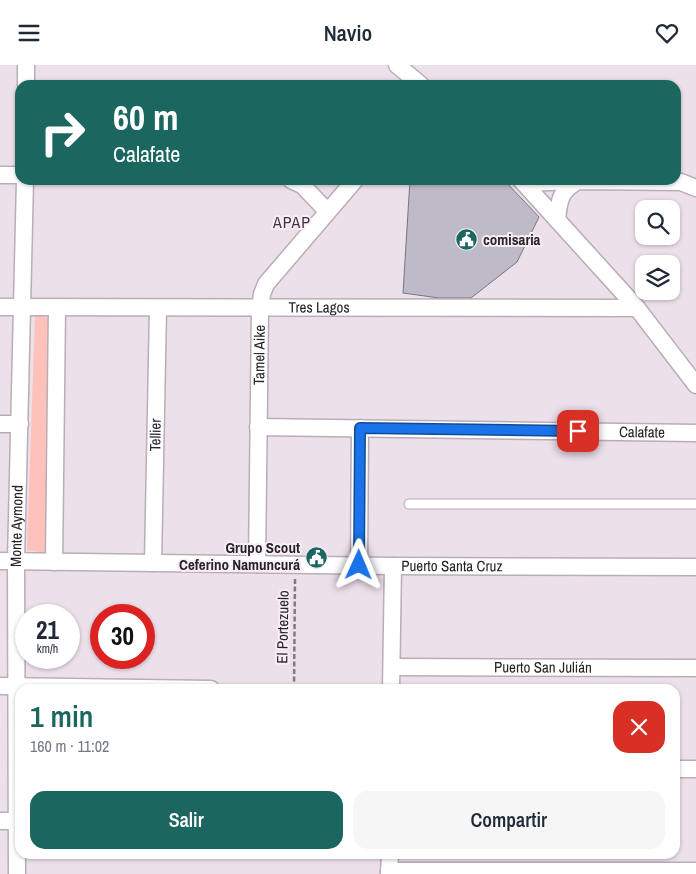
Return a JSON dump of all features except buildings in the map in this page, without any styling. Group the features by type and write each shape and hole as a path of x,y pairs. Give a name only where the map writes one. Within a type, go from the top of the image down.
{"street":[{"path":"26,65 26,80"},
{"path":"397,65 415,80"},
{"path":"0,175 15,175"},
{"path":"681,182 696,188"},
{"name":"Monte Aymond","path":"15,772 8,686 8,561 20,424 26,185"},
{"path":"302,185 328,211"},
{"name":"Tamel Aike","path":"257,564 260,309 262,293 266,284 351,185"},
{"path":"525,185 637,308 696,385"},
{"path":"557,220 559,202 563,192 572,185"},
{"name":"Tres Lagos","path":"0,307 260,309 637,308"},
{"path":"54,562 57,308"},
{"name":"Tellier","path":"153,563 158,308"},
{"path":"0,424 20,424"},
{"name":"Calafate","path":"258,427 696,433"},
{"path":"359,565 360,428"},
{"name":"Puerto Santa Cruz","path":"8,561 393,566 696,567"},
{"path":"391,684 393,566"},
{"name":"Puerto San Julián","path":"392,667 696,668"},
{"path":"680,769 696,769"},
{"path":"0,821 15,821"},
{"name":"Monte Aymond","path":"17,874 18,859"},
{"path":"390,859 389,872 696,871"}],"lane":[{"path":"409,504 696,504"}],"path":[{"name":"El Portezuelo","path":"294,684 296,565"}],"shaded area":[{"path":"35,315 49,318 45,553 27,550"}],"place":[{"name":"comisaria","path":"467,240"},
{"name":"Grupo Scout Ceferino Namuncurá","path":"316,557"}],"district":[{"name":"APAP","path":"292,222"}],"route":[{"path":"359,565 360,428 578,431"}]}
